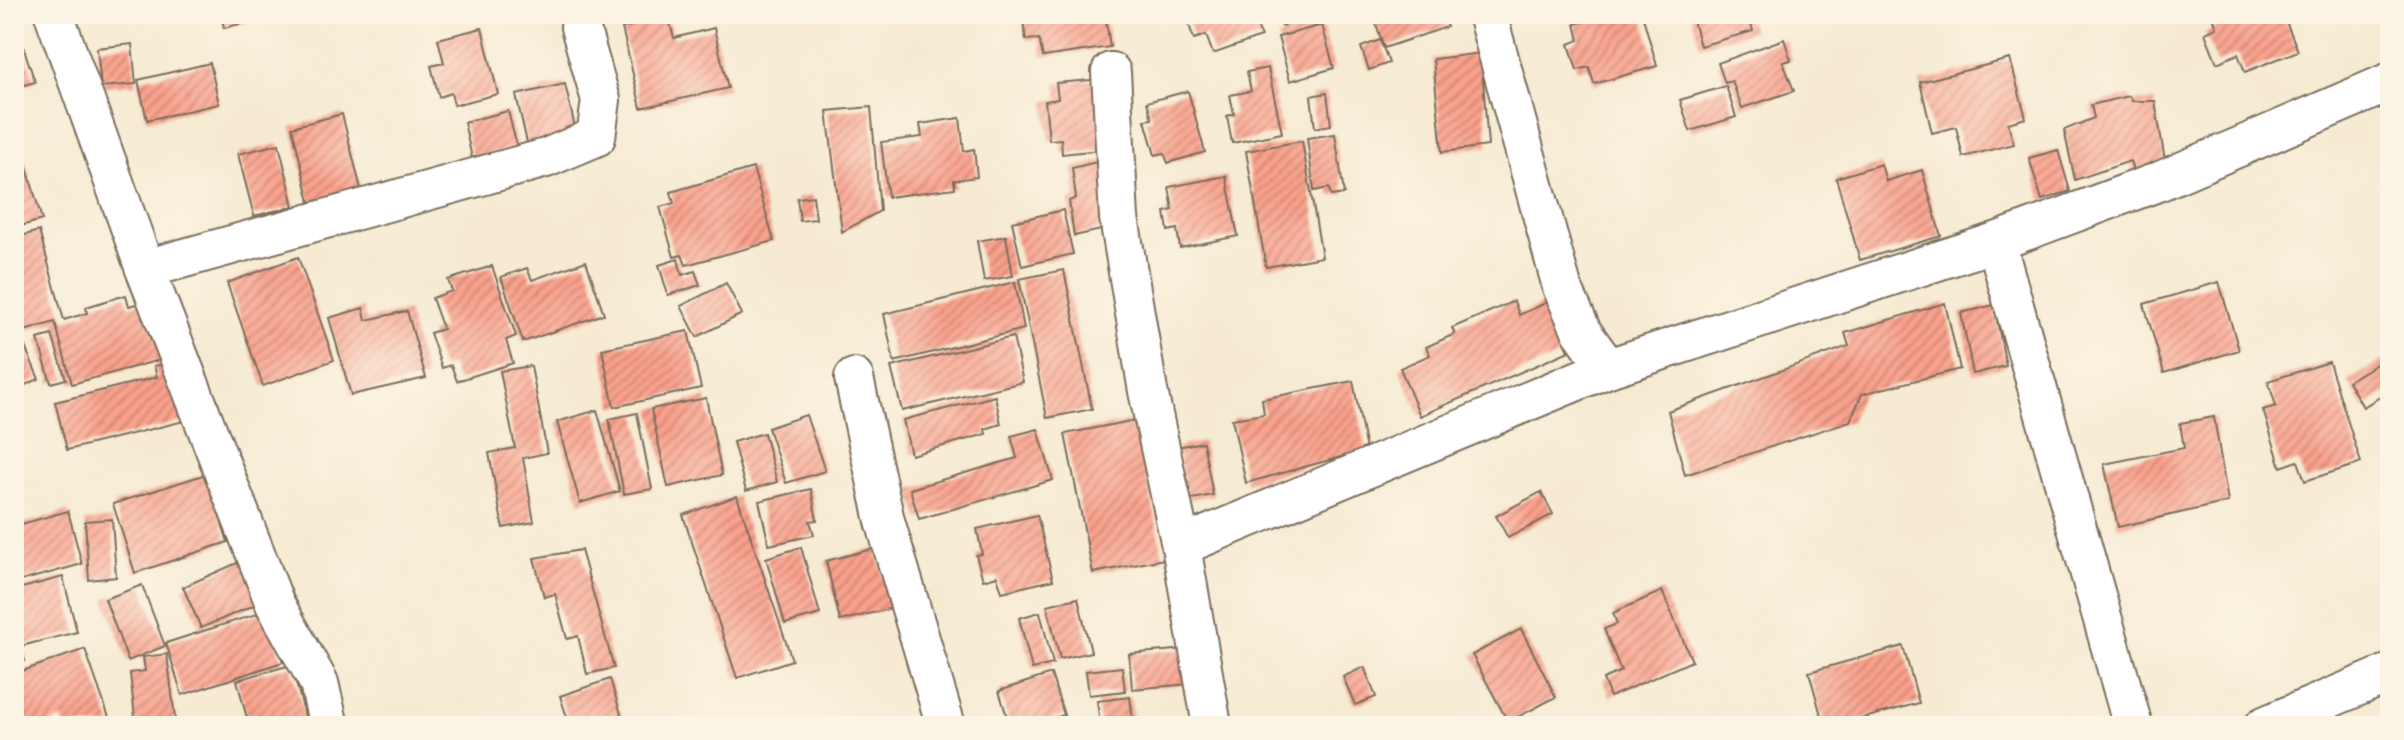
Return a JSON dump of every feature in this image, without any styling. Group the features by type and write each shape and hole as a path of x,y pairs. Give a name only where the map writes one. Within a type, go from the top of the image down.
{"street":[{"path":"54,14 145,269 275,604 319,683 329,726"},
{"path":"1487,14 1562,287 1582,332 1608,368"},
{"path":"145,269 546,158 596,137 601,100 580,27"},
{"path":"1111,72 1119,218 1148,391 1181,546 1212,726"},
{"path":"1181,546 1608,368 1996,242 2160,181 2390,82"},
{"path":"1996,242 2133,726"},
{"path":"854,378 885,521 946,726"},
{"path":"2264,726 2390,673"}],"building":[{"path":"221,14 258,14 259,19 224,28"},
{"path":"1022,14 1105,14 1110,47 1043,57 1039,39 1026,40"},
{"path":"1185,14 1253,14 1261,37 1213,54 1206,35 1194,39"},
{"path":"1277,14 1309,14 1282,27"},
{"path":"1373,14 1442,14 1447,27 1384,48"},
{"path":"1612,14 1642,14 1657,66 1594,84 1589,67 1577,70 1569,44 1579,40 1575,24"},
{"path":"1691,14 1748,14 1753,31 1700,46"},
{"path":"2212,14 2283,14 2298,51 2245,72 2238,54 2217,63 2205,33 2217,28"},
{"path":"668,17 674,38 714,28 728,88 641,108 622,28"},
{"path":"14,19 35,82 14,88"},
{"path":"1322,25 1334,68 1290,81 1278,37"},
{"path":"482,28 498,94 454,105 451,93 439,97 431,66 444,63 438,39"},
{"path":"1784,39 1791,60 1783,62 1794,91 1742,108 1732,81 1725,83 1718,63"},
{"path":"1380,40 1389,63 1369,70 1361,47"},
{"path":"132,44 136,84 101,87 97,48"},
{"path":"1481,53 1488,146 1442,152 1433,59"},
{"path":"2010,59 2026,118 2008,123 2014,144 1963,157 1956,127 1932,133 1920,82"},
{"path":"210,63 219,104 147,120 138,80"},
{"path":"1268,68 1282,133 1232,143 1227,116 1234,114 1230,95 1251,91 1247,72"},
{"path":"1103,79 1109,149 1062,154 1061,139 1049,140 1045,101 1058,99 1056,83"},
{"path":"565,84 577,136 528,147 516,95"},
{"path":"1726,86 1736,117 1690,131 1680,100"},
{"path":"1188,91 1205,152 1168,163 1164,153 1155,155 1145,120 1152,119 1147,102"},
{"path":"1327,93 1331,125 1315,128 1311,96"},
{"path":"2129,96 2132,101 2155,101 2165,161 2133,171 2130,161 2075,180 2064,130 2094,118 2091,105"},
{"path":"871,107 880,211 842,232 827,111"},
{"path":"508,111 517,147 472,158 464,122"},
{"path":"342,114 362,193 311,206 292,127"},
{"path":"960,118 964,151 974,149 977,177 954,180 955,188 888,197 881,142 922,137 920,124"},
{"path":"1335,134 1344,194 1331,196 1329,188 1314,191 1307,138"},
{"path":"1302,141 1322,257 1266,267 1246,151"},
{"path":"279,144 294,206 254,216 238,154"},
{"path":"22,150 42,220 14,228 14,152"},
{"path":"2058,150 2070,191 2042,200 2029,158"},
{"path":"1109,159 1115,227 1074,236 1069,201 1076,198 1072,168"},
{"path":"1881,164 1886,181 1922,170 1941,236 1860,260 1836,178"},
{"path":"753,168 774,241 686,265 682,255 674,257 660,207 674,203 671,192"},
{"path":"1226,176 1238,236 1180,248 1177,229 1168,231 1165,212 1173,210 1169,187"},
{"path":"813,196 816,219 800,221 797,198"},
{"path":"1063,210 1073,254 1022,266 1012,222"},
{"path":"39,231 64,320 87,313 86,307 126,295 129,306 147,301 163,359 72,384 55,322 24,331 14,294 14,238"},
{"path":"1006,236 1013,276 984,281 977,241"},
{"path":"298,257 334,360 263,386 227,283"},
{"path":"678,259 682,275 695,271 700,285 668,295 659,265"},
{"path":"586,261 604,314 523,342 501,277 527,268 532,280"},
{"path":"492,266 516,336 506,340 513,363 457,381 451,365 442,368 430,333 443,329 432,298 452,291 448,280"},
{"path":"1064,270 1092,409 1047,418 1019,279"},
{"path":"1015,282 1024,329 894,362 884,314"},
{"path":"2219,282 2239,350 2164,373 2144,304"},
{"path":"726,283 742,314 697,337 681,306"},
{"path":"1514,301 1519,315 1548,302 1569,351 1420,416 1400,368 1430,355 1426,347 1455,334 1452,328"},
{"path":"1945,303 1960,369 1862,394 1850,421 1685,475 1668,411 1849,346 1845,333"},
{"path":"1994,305 2006,366 1973,374 1961,313"},
{"path":"363,308 366,320 407,311 426,378 351,395 329,318"},
{"path":"688,331 701,388 614,407 602,349"},
{"path":"19,333 39,379 14,390 14,336"},
{"path":"52,335 66,379 51,383 38,339"},
{"path":"1013,337 1023,382 902,411 891,367"},
{"path":"2390,356 2390,391 2363,407 2348,381"},
{"path":"173,361 188,420 67,450 55,402 157,377 154,366"},
{"path":"2329,362 2361,463 2305,481 2298,461 2281,467 2263,410 2276,406 2268,381"},
{"path":"531,366 547,453 523,458 534,522 503,528 489,453 515,448 500,371"},
{"path":"1353,381 1366,450 1246,483 1232,419 1264,414 1262,399"},
{"path":"995,396 1001,424 985,429 986,434 911,455 903,420"},
{"path":"706,398 722,475 668,487 651,409"},
{"path":"597,410 620,491 580,503 557,422"},
{"path":"637,413 652,489 624,494 609,419"},
{"path":"806,415 825,471 786,483 768,428"},
{"path":"2214,417 2228,502 2118,527 2104,464 2184,448 2180,423"},
{"path":"1136,420 1164,559 1093,573 1065,434"},
{"path":"1038,429 1053,480 919,519 910,489 1017,458 1011,436"},
{"path":"764,433 777,482 746,491 733,442"},
{"path":"1203,442 1213,495 1187,500 1177,447"},
{"path":"206,474 228,542 135,573 113,504"},
{"path":"811,489 817,520 810,521 814,535 769,545 759,501"},
{"path":"1541,492 1553,514 1508,538 1496,516"},
{"path":"737,496 792,660 737,678 683,515"},
{"path":"68,511 82,564 14,583 14,526"},
{"path":"1037,515 1053,580 1002,592 997,576 983,580 976,555 982,554 977,529"},
{"path":"112,519 116,577 89,580 85,521"},
{"path":"801,547 820,614 785,624 766,558"},
{"path":"876,548 892,608 840,621 826,561"},
{"path":"581,550 614,668 587,674 578,636 567,639 555,594 544,597 534,558"},
{"path":"246,559 264,601 201,628 183,587"},
{"path":"63,577 77,632 21,646 25,661 14,664 14,590"},
{"path":"142,585 165,646 128,661 105,599"},
{"path":"1662,591 1692,661 1610,697 1603,679 1621,671 1604,629 1617,624 1613,613"},
{"path":"1078,598 1091,652 1060,659 1047,605"},
{"path":"266,611 283,662 182,695 166,643"},
{"path":"1040,612 1053,664 1032,669 1019,618"},
{"path":"1521,629 1556,697 1508,722 1472,655"},
{"path":"1903,646 1919,703 1835,726 1824,726 1809,672"},
{"path":"85,649 112,726 64,726 62,719 42,726 19,726 14,711 14,674"},
{"path":"1187,649 1190,684 1132,689 1129,654"},
{"path":"167,654 176,726 136,726 130,673 145,671 143,657"},
{"path":"291,665 308,726 249,726 237,680"},
{"path":"1122,667 1125,691 1089,695 1086,671"},
{"path":"1364,667 1376,697 1355,705 1343,677"},
{"path":"1051,674 1064,715 1031,726 1010,726 999,691"},
{"path":"610,679 622,717 594,726 570,726 560,696"},
{"path":"1130,697 1133,720 1100,724 1097,701"}]}
